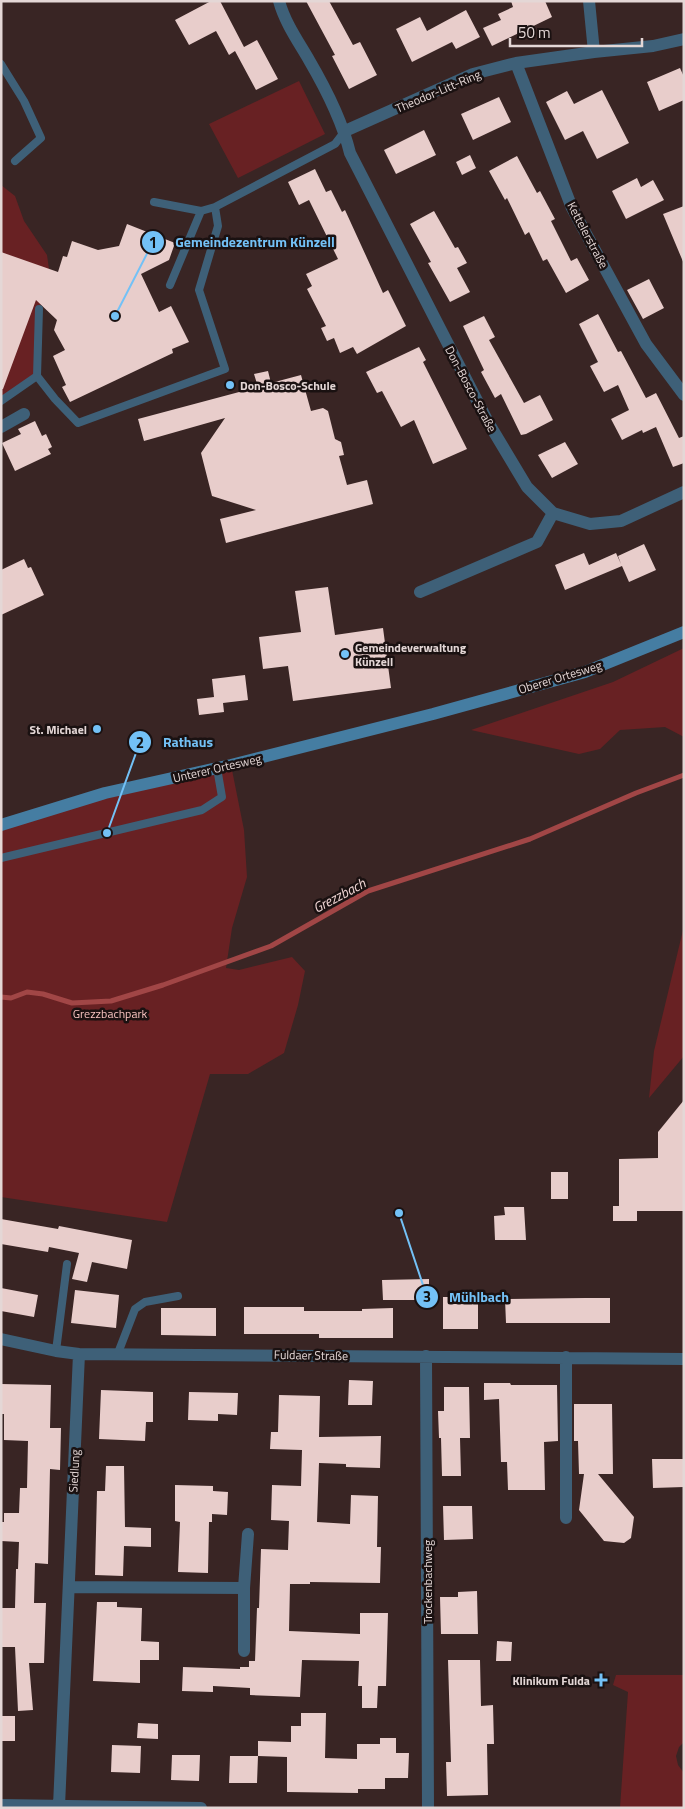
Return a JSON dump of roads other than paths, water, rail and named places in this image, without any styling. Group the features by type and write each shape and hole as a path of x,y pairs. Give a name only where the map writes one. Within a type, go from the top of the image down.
{"main road":[{"name":"Oberer Ortesweg","path":"433,714 584,672 684,632"},
{"name":"Unterer Ortesweg","path":"1,825 105,793 217,768 433,714"}],"street":[{"path":"278,1 283,16 314,68 345,130"},
{"path":"588,1 594,52"},
{"name":"Theodor-Litt-Ring","path":"345,130 473,74 516,63 653,46 684,39"},
{"name":"Kettelerstraße","path":"516,63 572,208 646,344 684,395"},
{"name":"Don-Bosco-Straße","path":"345,130 350,153 488,422 527,487 554,513 590,524 621,521 684,492"},
{"path":"1,427 24,414"},
{"path":"420,592 537,542 554,513"},
{"name":"Fuldaer Straße","path":"1,1339 56,1351 80,1354 684,1359"},
{"name":"Siedlung","path":"59,1806 80,1354"},
{"name":"Trockenbachweg","path":"426,1356 428,1808"},
{"path":"566,1358 566,1518"},
{"path":"244,1651 244,1588 248,1534"},
{"path":"69,1587 244,1588"},
{"path":"1,1805 201,1808"}],"lane":[{"path":"1,64 24,101 41,138 14,161"},
{"name":"Theodor-Litt-Ring","path":"201,212 335,144 345,130"},
{"path":"154,202 201,212 170,285"},
{"path":"39,308 37,376 55,399 78,423 225,369 199,290 218,226 215,206"},
{"path":"1,401 37,376"},
{"path":"1,858 202,810 222,797 217,768"},
{"path":"56,1351 67,1264"},
{"path":"118,1353 134,1309 144,1302 178,1296"}],"waterway":[{"name":"Grezzbach","path":"1,997 11,998 27,992 43,994 72,1003 111,1001 163,985 271,946 368,891 530,839 636,793 684,775"}],"place":[{"name":"Gemeindezentrum Künzell","path":"115,316"},
{"name":"Don-Bosco-Schule","path":"230,385"},
{"name":"Gemeindeverwaltung Künzell","path":"345,654"},
{"name":"St. Michael","path":"97,729"},
{"name":"Rathaus","path":"107,833"},
{"name":"Mühlbach","path":"399,1213"},
{"name":"Klinikum Fulda","path":"601,1680"}],"park label":[{"name":"Grezzbachpark","path":"110,1013"}]}
